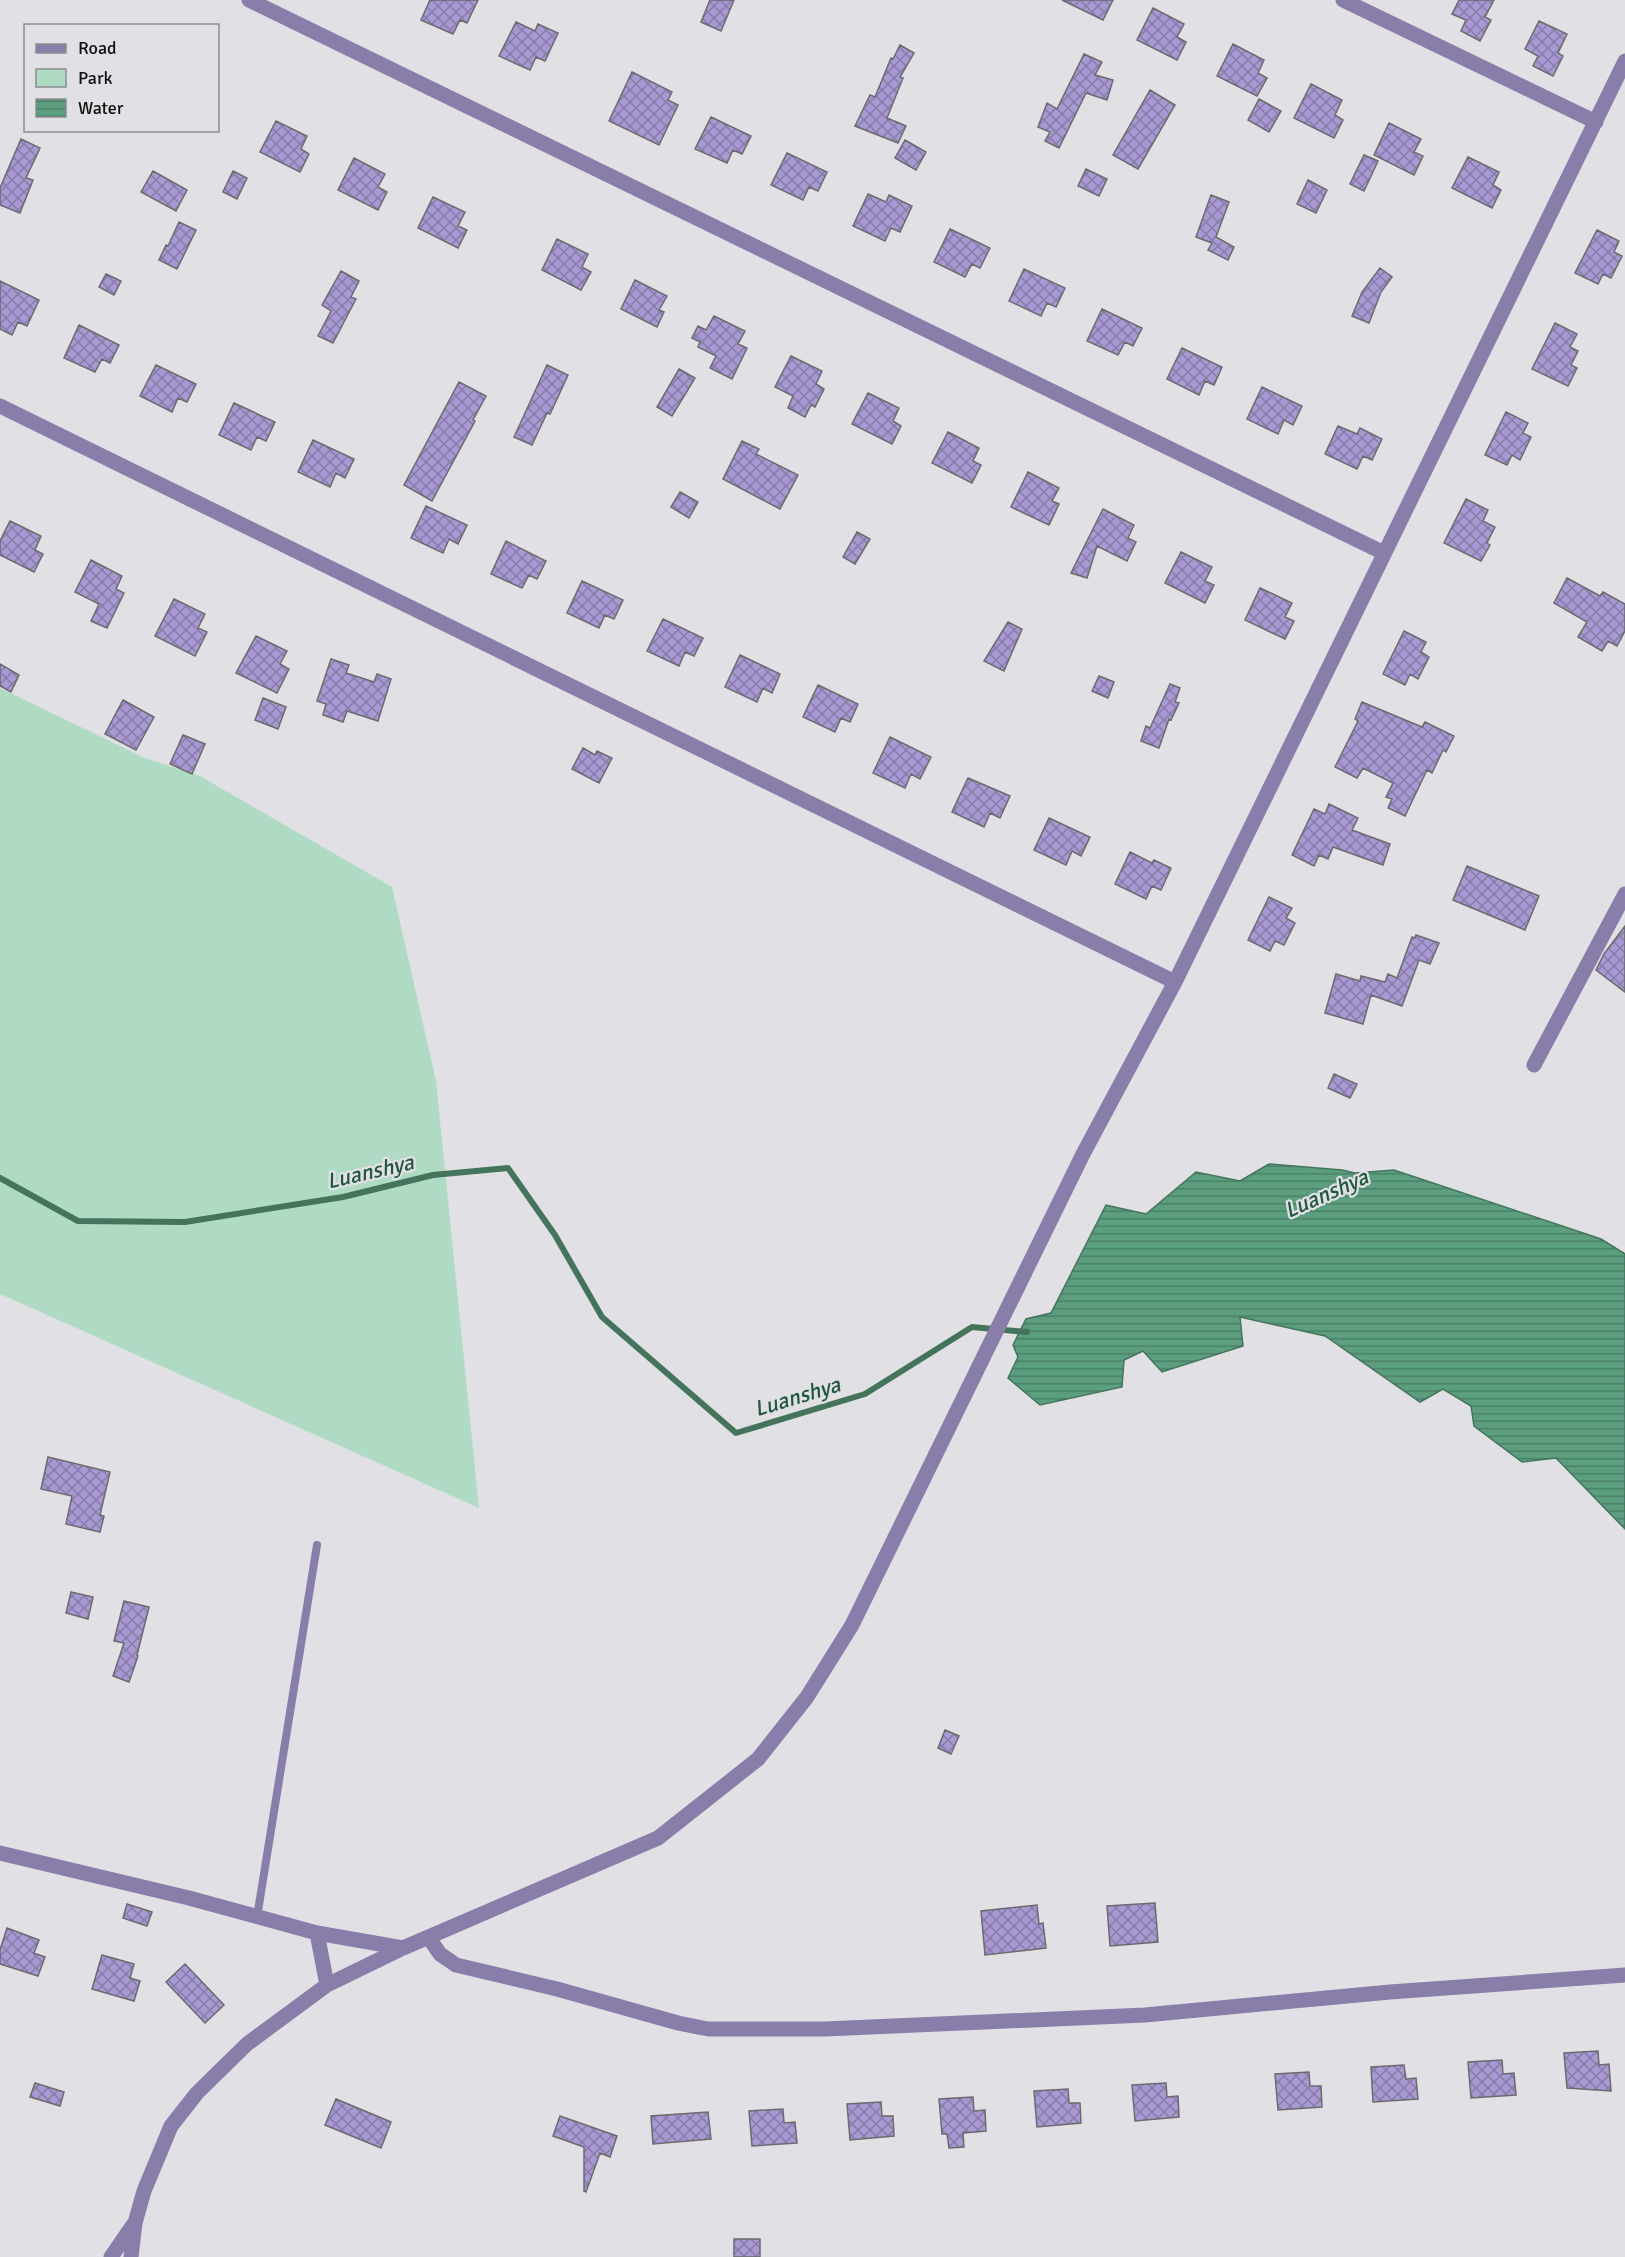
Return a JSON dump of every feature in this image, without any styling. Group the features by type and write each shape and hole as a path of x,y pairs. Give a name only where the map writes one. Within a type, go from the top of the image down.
{"street":[{"path":"249,0 1384,553"},
{"path":"1343,0 1596,122"},
{"path":"131,2257 135,2223 144,2191 171,2126 198,2093 247,2044 327,1985 403,1948 658,1838 758,1759 807,1697 852,1625 1083,1154 1175,982 1625,61"},
{"path":"0,406 1175,982"},
{"path":"1534,1065 1625,894"},
{"path":"0,1853 317,1933 403,1948"},
{"path":"317,1933 327,1985"},
{"path":"429,1938 440,1954 456,1965 557,1989 678,2023 708,2029 739,2030 825,2029 1145,2015 1390,1992 1625,1975"},
{"path":"111,2257 135,2223"}],"lane":[{"path":"257,1917 317,1545"}],"green space":[{"path":"0,688 145,758 200,776 392,887 436,1081 479,1508 0,1294"}],"water":[{"path":"1269,1164 1355,1173 1394,1170 1601,1239 1625,1254 1625,1529 1556,1458 1522,1462 1474,1426 1471,1406 1443,1389 1420,1402 1325,1336 1240,1317 1243,1346 1162,1372 1143,1351 1124,1360 1122,1387 1040,1405 1008,1378 1018,1357 1013,1345 1026,1319 1051,1313 1106,1205 1146,1214 1196,1172 1240,1181"}],"building":[{"path":"430,0 478,0 467,23 460,20 453,34 421,20"},
{"path":"710,0 734,0 721,31 701,22"},
{"path":"1062,0 1113,0 1103,20"},
{"path":"1459,0 1494,0 1485,17 1491,20 1480,41 1461,31 1466,20 1452,14"},
{"path":"1153,8 1184,24 1177,37 1186,42 1177,60 1137,40"},
{"path":"1539,21 1567,34 1558,53 1563,56 1553,76 1533,66 1538,56 1525,49"},
{"path":"516,22 535,31 538,24 558,33 545,61 536,57 530,70 499,56"},
{"path":"1233,44 1264,60 1258,73 1267,78 1257,96 1217,76"},
{"path":"900,45 914,53 900,77 903,78 887,118 906,126 898,143 855,126 870,95 875,97 891,58 893,59"},
{"path":"1084,54 1102,62 1095,75 1113,80 1107,100 1086,93 1059,148 1045,141 1050,132 1038,127 1047,103 1057,109"},
{"path":"632,72 672,92 668,100 678,105 659,145 609,121"},
{"path":"1311,84 1342,100 1335,115 1343,120 1334,138 1294,118"},
{"path":"1150,90 1175,105 1138,169 1113,155"},
{"path":"1259,99 1281,111 1269,132 1248,120"},
{"path":"711,117 751,136 742,154 733,150 727,163 695,149"},
{"path":"276,121 307,136 301,149 309,154 300,172 260,152"},
{"path":"1389,123 1421,139 1414,152 1423,156 1414,175 1374,155"},
{"path":"21,139 40,148 26,178 33,180 20,213 0,205 0,188"},
{"path":"905,140 926,152 916,170 895,158"},
{"path":"787,153 827,172 818,191 809,187 803,200 771,185"},
{"path":"1364,155 1378,161 1364,191 1350,184"},
{"path":"1468,157 1499,172 1493,185 1501,190 1492,208 1452,188"},
{"path":"354,158 385,174 378,187 387,192 378,210 338,190"},
{"path":"1086,169 1107,179 1099,196 1078,186"},
{"path":"153,171 187,190 176,211 141,192"},
{"path":"233,171 247,178 237,199 223,192"},
{"path":"1308,180 1327,190 1316,213 1297,204"},
{"path":"868,194 886,202 889,195 912,206 900,232 891,228 885,241 853,226"},
{"path":"1211,195 1229,202 1216,237 1234,247 1228,260 1208,250 1212,243 1196,237"},
{"path":"433,197 465,212 458,226 467,230 458,248 418,228"},
{"path":"179,222 196,230 177,269 159,260"},
{"path":"950,229 990,248 980,268 972,264 965,277 934,262"},
{"path":"1597,230 1619,241 1614,252 1622,256 1611,278 1603,274 1598,284 1575,273"},
{"path":"557,239 588,254 582,267 591,272 581,290 542,270"},
{"path":"1380,268 1392,277 1381,292 1369,323 1352,316 1362,292"},
{"path":"1024,269 1065,288 1056,307 1047,303 1041,316 1009,301"},
{"path":"341,271 359,281 351,297 356,299 333,343 318,336 331,311 322,305"},
{"path":"106,274 121,281 114,295 99,287"},
{"path":"635,280 667,296 659,310 664,312 657,327 621,309"},
{"path":"0,281 39,300 27,326 18,322 12,335 0,329"},
{"path":"1102,309 1142,328 1133,346 1125,342 1118,355 1087,341"},
{"path":"714,316 745,331 738,344 747,348 732,379 710,368 716,356 698,347 700,342 692,338 698,326 706,330"},
{"path":"1555,323 1577,334 1570,347 1578,351 1571,365 1577,368 1568,386 1532,369"},
{"path":"79,325 119,345 110,363 102,359 95,372 64,358"},
{"path":"1182,348 1222,367 1214,385 1205,381 1199,395 1167,379"},
{"path":"791,356 822,371 816,384 824,389 815,407 811,405 805,417 788,408 793,396 775,387"},
{"path":"156,365 196,384 187,402 178,398 172,412 140,396"},
{"path":"547,365 568,375 550,414 547,413 532,445 514,437"},
{"path":"679,369 695,378 672,416 657,407"},
{"path":"459,382 486,396 432,501 404,485"},
{"path":"1262,387 1302,406 1293,425 1284,420 1278,434 1247,419"},
{"path":"868,393 899,408 893,421 901,426 892,444 852,424"},
{"path":"234,403 275,422 266,441 257,437 251,450 219,435"},
{"path":"1506,412 1528,423 1523,433 1531,437 1520,460 1512,455 1507,465 1485,455"},
{"path":"1338,426 1357,434 1360,428 1382,439 1372,460 1363,456 1357,469 1325,454"},
{"path":"948,432 979,448 973,461 981,465 972,483 932,463"},
{"path":"313,440 354,459 345,478 336,473 330,487 298,472"},
{"path":"742,441 759,449 756,454 798,475 780,509 723,479"},
{"path":"1028,472 1059,488 1052,501 1059,504 1049,525 1011,507"},
{"path":"680,492 698,502 689,518 671,507"},
{"path":"1466,499 1488,510 1483,521 1495,527 1487,543 1490,545 1481,561 1444,543"},
{"path":"426,506 467,525 458,544 449,539 443,553 411,538"},
{"path":"1103,509 1134,525 1128,538 1136,542 1127,561 1097,546 1087,578 1071,573"},
{"path":"10,521 41,536 35,550 43,554 34,572 0,555 0,541"},
{"path":"857,532 870,539 855,564 843,557"},
{"path":"506,541 546,561 537,579 529,575 522,588 491,574"},
{"path":"1181,552 1212,567 1205,581 1214,585 1205,603 1165,583"},
{"path":"91,560 122,576 116,589 124,593 107,628 91,621 99,604 75,592"},
{"path":"1567,578 1600,596 1603,592 1625,604 1625,631 1617,646 1608,641 1602,651 1578,637 1587,622 1554,603"},
{"path":"582,581 623,600 614,619 605,615 599,628 567,613"},
{"path":"1260,588 1292,603 1285,617 1294,621 1285,639 1245,620"},
{"path":"174,599 205,614 198,628 207,632 195,656 155,636"},
{"path":"663,619 703,638 694,656 685,652 679,666 647,651"},
{"path":"1008,622 1022,629 1004,671 984,661"},
{"path":"1404,631 1426,642 1421,652 1429,657 1418,679 1410,674 1405,685 1383,674"},
{"path":"256,636 287,651 280,664 289,669 277,693 236,673"},
{"path":"740,655 780,674 772,693 763,688 757,702 725,687"},
{"path":"331,659 349,665 346,673 374,682 377,674 391,679 378,721 347,711 343,722 323,715 326,704 317,701"},
{"path":"0,664 19,675 11,692 0,686"},
{"path":"1099,676 1114,682 1108,698 1092,691"},
{"path":"1170,684 1180,688 1175,702 1179,703 1171,720 1169,719 1159,748 1141,741 1146,726 1150,728"},
{"path":"818,685 858,704 850,722 841,718 835,732 803,717"},
{"path":"263,698 286,707 278,729 255,720"},
{"path":"123,700 154,717 136,750 105,734"},
{"path":"1362,702 1422,727 1425,722 1454,736 1446,752 1443,750 1432,773 1427,770 1405,816 1388,808 1392,799 1386,797 1393,783 1363,768 1357,778 1335,767 1358,721 1355,719"},
{"path":"183,735 205,744 192,774 170,764"},
{"path":"890,737 931,757 920,779 911,774 905,788 873,773"},
{"path":"583,748 595,755 597,751 612,758 599,783 572,769"},
{"path":"968,778 1010,796 1000,818 990,813 984,827 952,812"},
{"path":"1329,804 1358,818 1352,830 1390,844 1383,865 1333,847 1328,859 1319,855 1314,866 1292,855 1314,809 1325,814"},
{"path":"1049,818 1090,837 1081,856 1072,851 1066,865 1034,850"},
{"path":"1130,852 1152,863 1154,860 1171,868 1161,890 1152,886 1146,899 1115,884"},
{"path":"1467,866 1539,896 1525,930 1453,900"},
{"path":"1269,897 1292,908 1286,918 1295,923 1284,945 1275,941 1270,951 1248,940"},
{"path":"1625,926 1625,992 1596,970 1604,954"},
{"path":"1416,935 1439,943 1430,964 1419,960 1402,1006 1371,995 1363,1024 1325,1013 1336,974 1360,981 1361,976 1385,982 1388,974 1397,978 1412,937 1415,938"},
{"path":"1334,1074 1357,1084 1350,1098 1328,1088"},
{"path":"48,1457 110,1472 100,1515 104,1516 100,1532 66,1524 72,1496 41,1489"},
{"path":"71,1592 93,1597 88,1619 66,1613"},
{"path":"124,1601 149,1607 138,1656 129,1682 113,1676 124,1643 114,1641"},
{"path":"945,1730 959,1736 951,1754 938,1748"},
{"path":"1155,1903 1158,1942 1110,1946 1107,1906"},
{"path":"127,1904 152,1912 147,1926 123,1918"},
{"path":"1037,1905 1039,1924 1043,1923 1046,1948 985,1955 981,1911"},
{"path":"7,1928 39,1940 34,1953 45,1957 38,1976 0,1964 0,1950"},
{"path":"102,1955 134,1964 130,1978 140,1981 134,2001 92,1989"},
{"path":"185,1964 224,2005 205,2023 166,1982"},
{"path":"1598,2051 1599,2065 1609,2064 1611,2091 1567,2088 1564,2053"},
{"path":"1502,2060 1503,2074 1514,2073 1516,2095 1471,2098 1468,2062"},
{"path":"1404,2065 1406,2079 1416,2078 1418,2099 1373,2102 1371,2067"},
{"path":"1309,2072 1310,2086 1321,2086 1322,2107 1278,2110 1275,2074"},
{"path":"35,2083 64,2092 60,2106 30,2097"},
{"path":"1166,2083 1167,2097 1178,2096 1179,2117 1135,2121 1132,2085"},
{"path":"1068,2089 1069,2103 1080,2103 1081,2123 1037,2127 1034,2091"},
{"path":"973,2097 974,2111 985,2110 986,2131 963,2133 964,2147 949,2148 947,2134 942,2134 939,2099"},
{"path":"336,2099 391,2122 381,2148 325,2125"},
{"path":"881,2102 882,2116 893,2116 894,2136 850,2140 847,2104"},
{"path":"783,2109 784,2123 795,2122 797,2143 752,2146 749,2111"},
{"path":"708,2112 711,2139 653,2144 651,2116"},
{"path":"560,2116 617,2136 610,2157 600,2153 586,2192 584,2191 584,2147 553,2136"},
{"path":"734,2239 760,2239 760,2257 734,2257"}],"waterway":[{"name":"Luanshya","path":"0,1178 78,1221 185,1222 343,1197 433,1175 508,1168 555,1235 602,1317 736,1433 865,1394 972,1327 1027,1332"}]}
